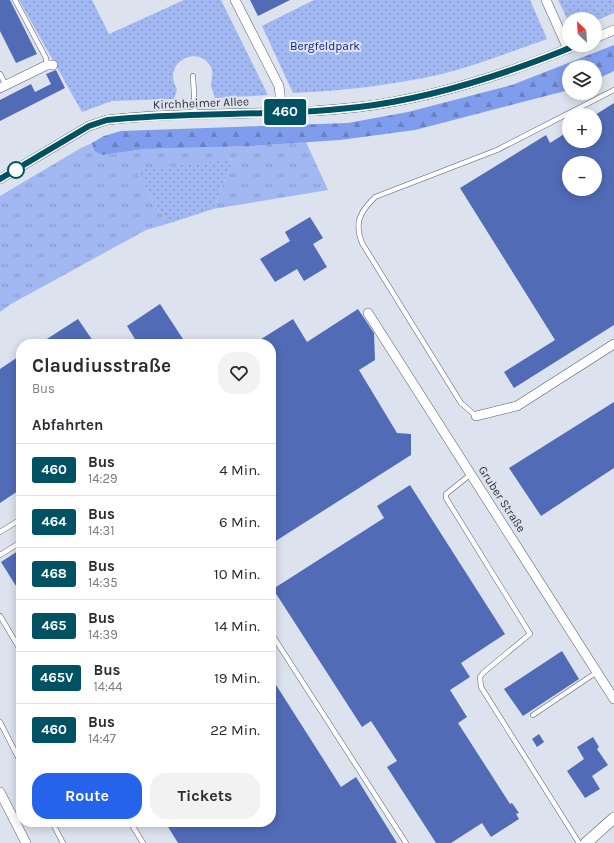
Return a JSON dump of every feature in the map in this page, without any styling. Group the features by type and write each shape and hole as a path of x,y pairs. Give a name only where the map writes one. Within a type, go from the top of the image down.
{"street":[{"path":"235,0 279,86 282,112"},
{"path":"546,0 562,36"},
{"path":"602,35 614,30"},
{"name":"Kirchheimer Allee","path":"0,179 89,126 107,120 282,112 358,107 398,101 500,75 562,51"},
{"path":"3,87 50,65"},
{"name":"Gruber Straße","path":"368,313 614,699"},
{"path":"476,416 517,406 614,344"},
{"path":"0,792 16,823"},
{"path":"586,843 614,818"},
{"path":"18,827 26,843"}],"lane":[{"path":"15,0 50,65"},
{"path":"0,74 3,87"},
{"path":"193,76 195,115"},
{"path":"476,416 461,403 362,244 358,234 358,223 362,209 375,197 497,150 614,90"},
{"path":"471,474 446,494 446,498 530,634 484,672 480,677 480,687 579,843"},
{"path":"0,532 16,522"},
{"path":"0,555 16,545"},
{"path":"0,616 16,642"},
{"path":"276,641 406,843"},
{"path":"533,715 597,672"},
{"path":"0,722 16,753"},
{"path":"55,827 63,843"},
{"path":"133,827 143,843"}],"green space":[{"path":"19,0 92,0 109,34 184,0 221,0 268,95 215,98 211,86 211,67 205,60 198,57 190,57 183,59 177,64 174,71 173,80 177,89 174,99 112,101 82,112"},
{"name":"Bergfeldpark","path":"314,0 530,0 547,39 482,62 442,74 368,87 293,93 262,26"},
{"path":"558,0 614,0 614,13 602,18 602,12 564,12"},
{"path":"614,45 614,71 602,77 602,60 576,60 596,52 602,52 602,50"},
{"path":"562,65 562,92 415,130 340,140 252,146 145,149 102,155 94,151 92,143 104,136 121,131 348,123 408,112 512,85"},
{"path":"306,142 328,190 213,209 234,159 138,174 167,224 146,230 11,304 0,312 0,196 81,148 92,143 94,151 102,155 145,149 252,146"},
{"path":"234,159 213,209 167,224 138,174 140,170"}],"building":[{"path":"0,0 10,0 37,54 16,63 0,31"},
{"path":"250,0 290,0 258,16"},
{"path":"56,70 65,88 0,121 0,100 31,84 35,92 51,84 46,74"},
{"path":"614,103 614,325 514,388 504,372 555,340 460,188 546,135 550,143 562,135 562,148 602,148 602,111"},
{"path":"310,217 323,238 313,244 327,267 304,281 297,269 275,282 260,259 290,241 285,232"},
{"path":"160,304 183,339 135,339 127,326"},
{"path":"358,309 374,333 375,360 359,370 397,433 411,434 411,455 276,541 276,339 261,339 293,319 307,342"},
{"path":"78,319 92,339 47,339"},
{"path":"16,358 16,492 0,503 0,369"},
{"path":"614,402 614,468 541,516 509,468"},
{"path":"410,485 505,634 461,663 470,677 450,690 467,717 458,723 510,804 512,803 519,813 516,814 519,819 491,837 482,823 451,843 436,843 387,767 397,761 371,721 362,727 276,594 276,587 384,518 377,506"},
{"path":"16,552 16,586 1,562"},
{"path":"562,651 579,679 523,716 504,689"},
{"path":"276,685 341,787 356,777 397,843 178,843 168,827 276,827"},
{"path":"539,734 544,742 537,747 532,739"},
{"path":"593,737 599,747 597,749 608,765 592,776 600,789 585,798 567,771 584,759 577,747"}],"bus line":[{"name":"460","path":"0,179 89,126 107,120 125,118 314,111 358,107 398,101 500,75 562,51"}]}
